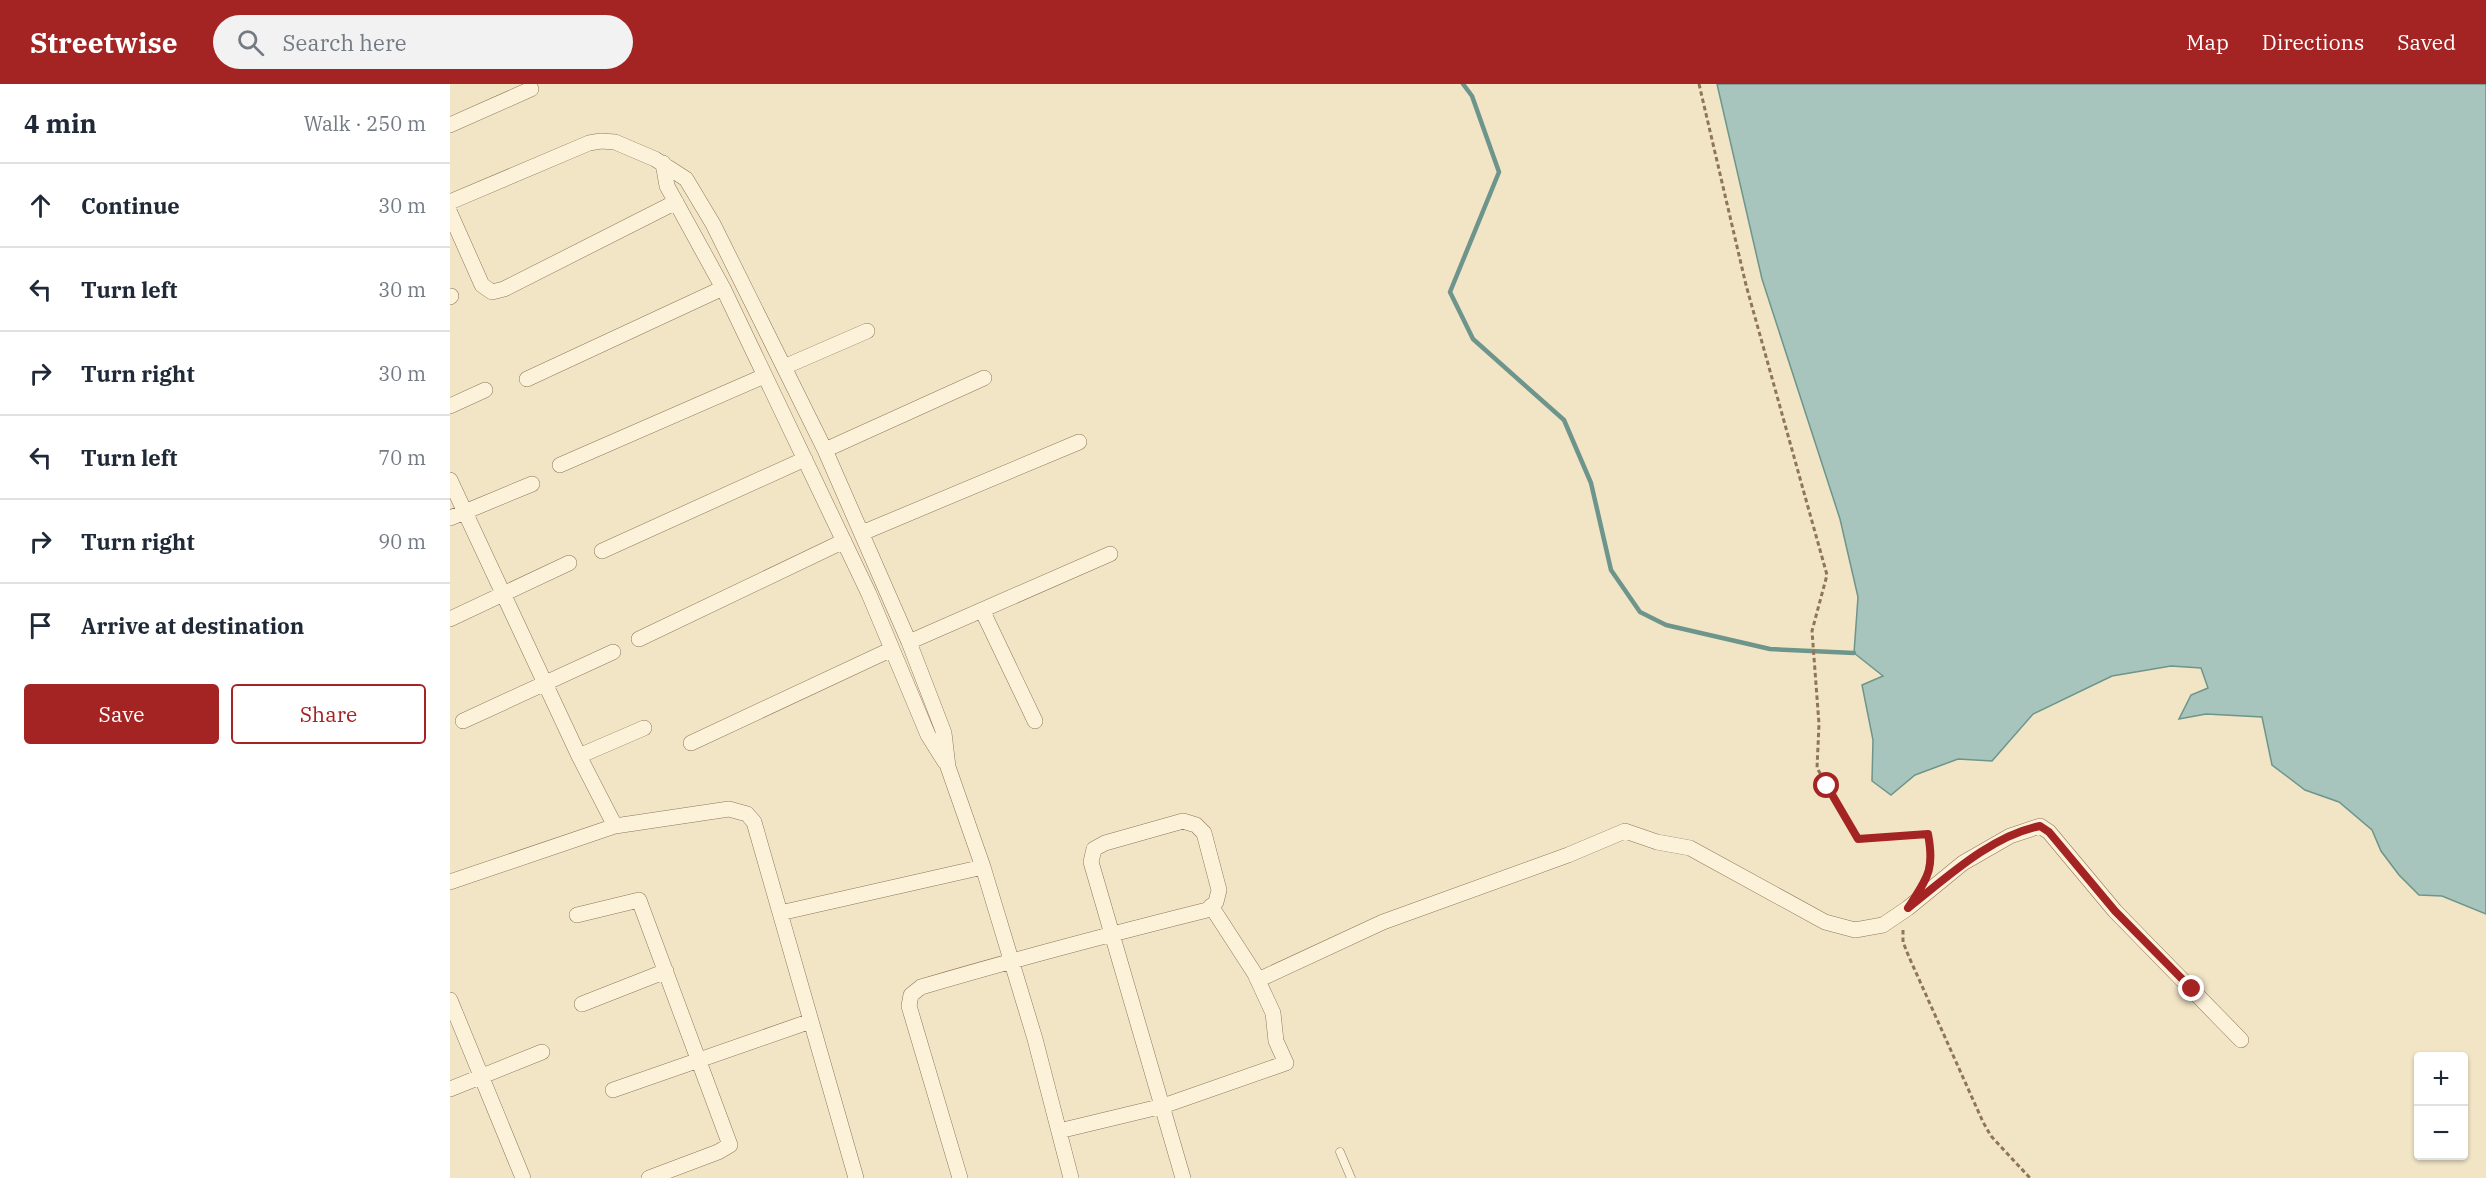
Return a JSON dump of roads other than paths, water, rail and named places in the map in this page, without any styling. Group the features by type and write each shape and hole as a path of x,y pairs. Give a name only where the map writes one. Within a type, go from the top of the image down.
{"street":[{"path":"450,125 531,89"},
{"path":"450,202 589,143 601,141 615,142 663,164 686,179 718,235 825,450 909,642 944,733 948,767 983,867 1035,1039 1071,1178"},
{"path":"663,164 667,186 723,288 868,594 928,735 948,767"},
{"path":"450,213 482,285 492,292 504,289 676,202"},
{"path":"699,246 718,235"},
{"path":"527,379 723,288"},
{"path":"784,367 867,331"},
{"path":"560,465 764,376"},
{"path":"825,450 984,378"},
{"path":"450,406 485,390"},
{"path":"783,415 803,405"},
{"path":"862,533 1079,442"},
{"path":"602,551 805,459"},
{"path":"450,480 579,756 615,826"},
{"path":"450,518 532,483"},
{"path":"639,639 843,541"},
{"path":"909,642 1110,554"},
{"path":"450,619 569,563"},
{"path":"868,594 885,588"},
{"path":"982,610 1035,721"},
{"path":"691,743 892,649"},
{"path":"463,721 613,652"},
{"path":"579,756 644,728"},
{"path":"450,882 615,826 729,809 747,814 754,822 856,1178"},
{"path":"960,1178 909,1006 911,995 921,987 1011,960 1113,934 1207,910 1215,902 1219,890 1204,833 1196,825 1183,821 1105,843 1094,849 1092,862 1113,934 1163,1106 1183,1178"},
{"path":"1258,980 1383,922 1568,855 1625,831 1657,842 1690,848 1825,922 1855,930 1883,925 1908,908 1963,863 2010,836 2040,826 2049,832 2115,911 2241,1040"},
{"path":"780,912 983,867"},
{"path":"577,915 639,900 730,1144 718,1152 649,1178"},
{"path":"1059,1131 1163,1106 1286,1064 1276,1041 1273,1013 1258,980 1211,906"},
{"path":"582,1004 666,971"},
{"path":"450,999 523,1178"},
{"path":"613,1090 811,1021"},
{"path":"450,1089 542,1052"}],"lane":[{"path":"1340,1152 1351,1178"}],"water":[{"path":"1717,84 2486,84 2486,914 2442,896 2419,895 2399,875 2381,851 2372,830 2339,802 2305,790 2272,765 2262,717 2206,714 2179,719 2191,695 2208,688 2201,668 2171,666 2112,676 2033,714 1992,761 1958,759 1915,775 1891,795 1872,781 1873,740 1862,685 1883,676 1854,653 1858,597 1840,519 1762,279"}],"waterway":[{"path":"1463,84 1472,96 1499,172 1450,292 1473,339 1564,420 1591,483 1611,570 1640,612 1666,625 1770,649 1854,653"}]}
